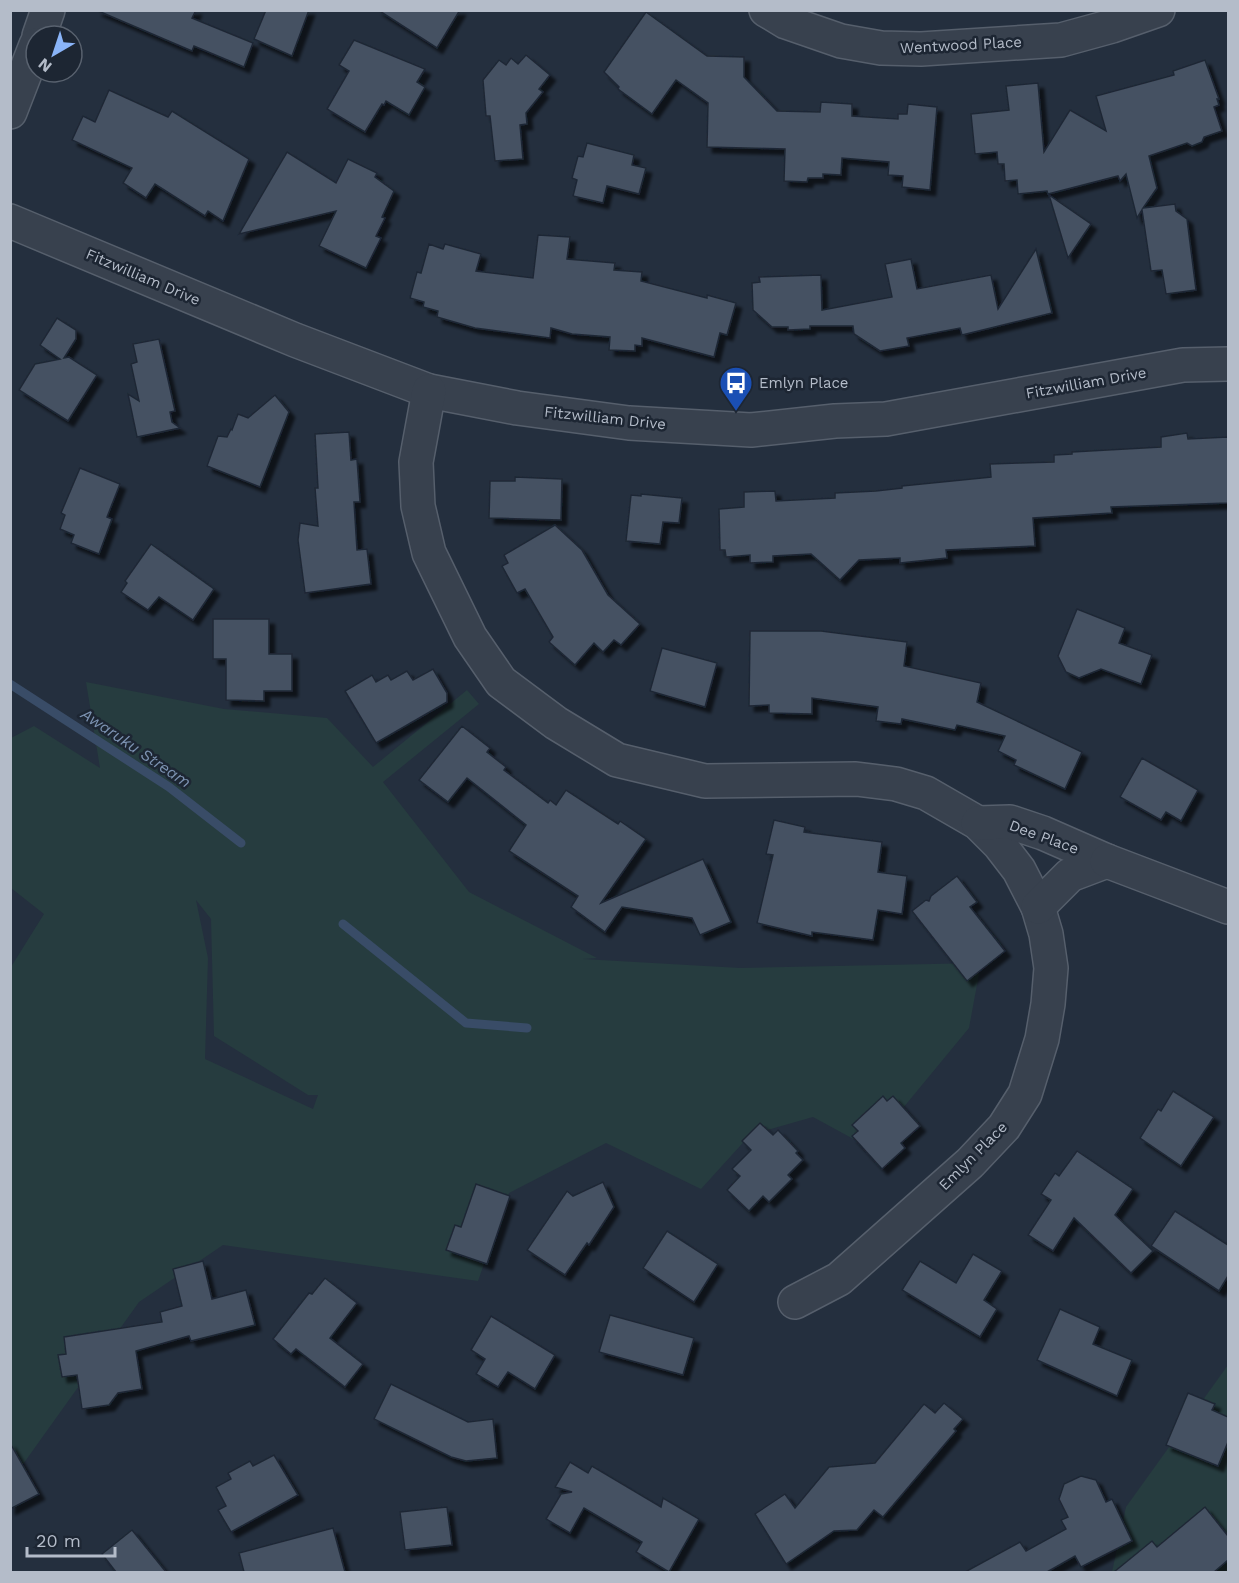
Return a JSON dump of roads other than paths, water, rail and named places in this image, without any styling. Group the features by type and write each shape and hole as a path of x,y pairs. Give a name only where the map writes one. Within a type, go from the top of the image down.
{"street":[{"name":"Wentwood Place","path":"766,10 786,22 842,40 881,48 921,49 1061,40 1158,10"},
{"path":"10,112 24,76"},
{"name":"Fitzwilliam Drive","path":"10,221 295,340 429,391 517,408 629,423 751,430 886,419 1184,366 1228,364"},
{"name":"Emlyn Place","path":"429,391 416,462 418,506 429,553 470,637 501,682 556,723 617,759 705,781 856,779 896,784 926,794 978,823 999,844 1019,870 1038,907 1046,934 1051,968 1042,1040 1025,1094 1004,1127 970,1163 839,1279 795,1302"},
{"name":"Dee Place","path":"978,823 1010,822 1043,833 1107,861 1228,907"},
{"name":"Dee Place","path":"1038,907 1070,875 1107,861"}],"waterway":[{"name":"Awaruku Stream","path":"10,684 169,787 241,843"},
{"name":"Awaruku Stream","path":"343,924 466,1023 527,1028"}],"place":[{"name":"Emlyn Place","path":"736,412"}]}
